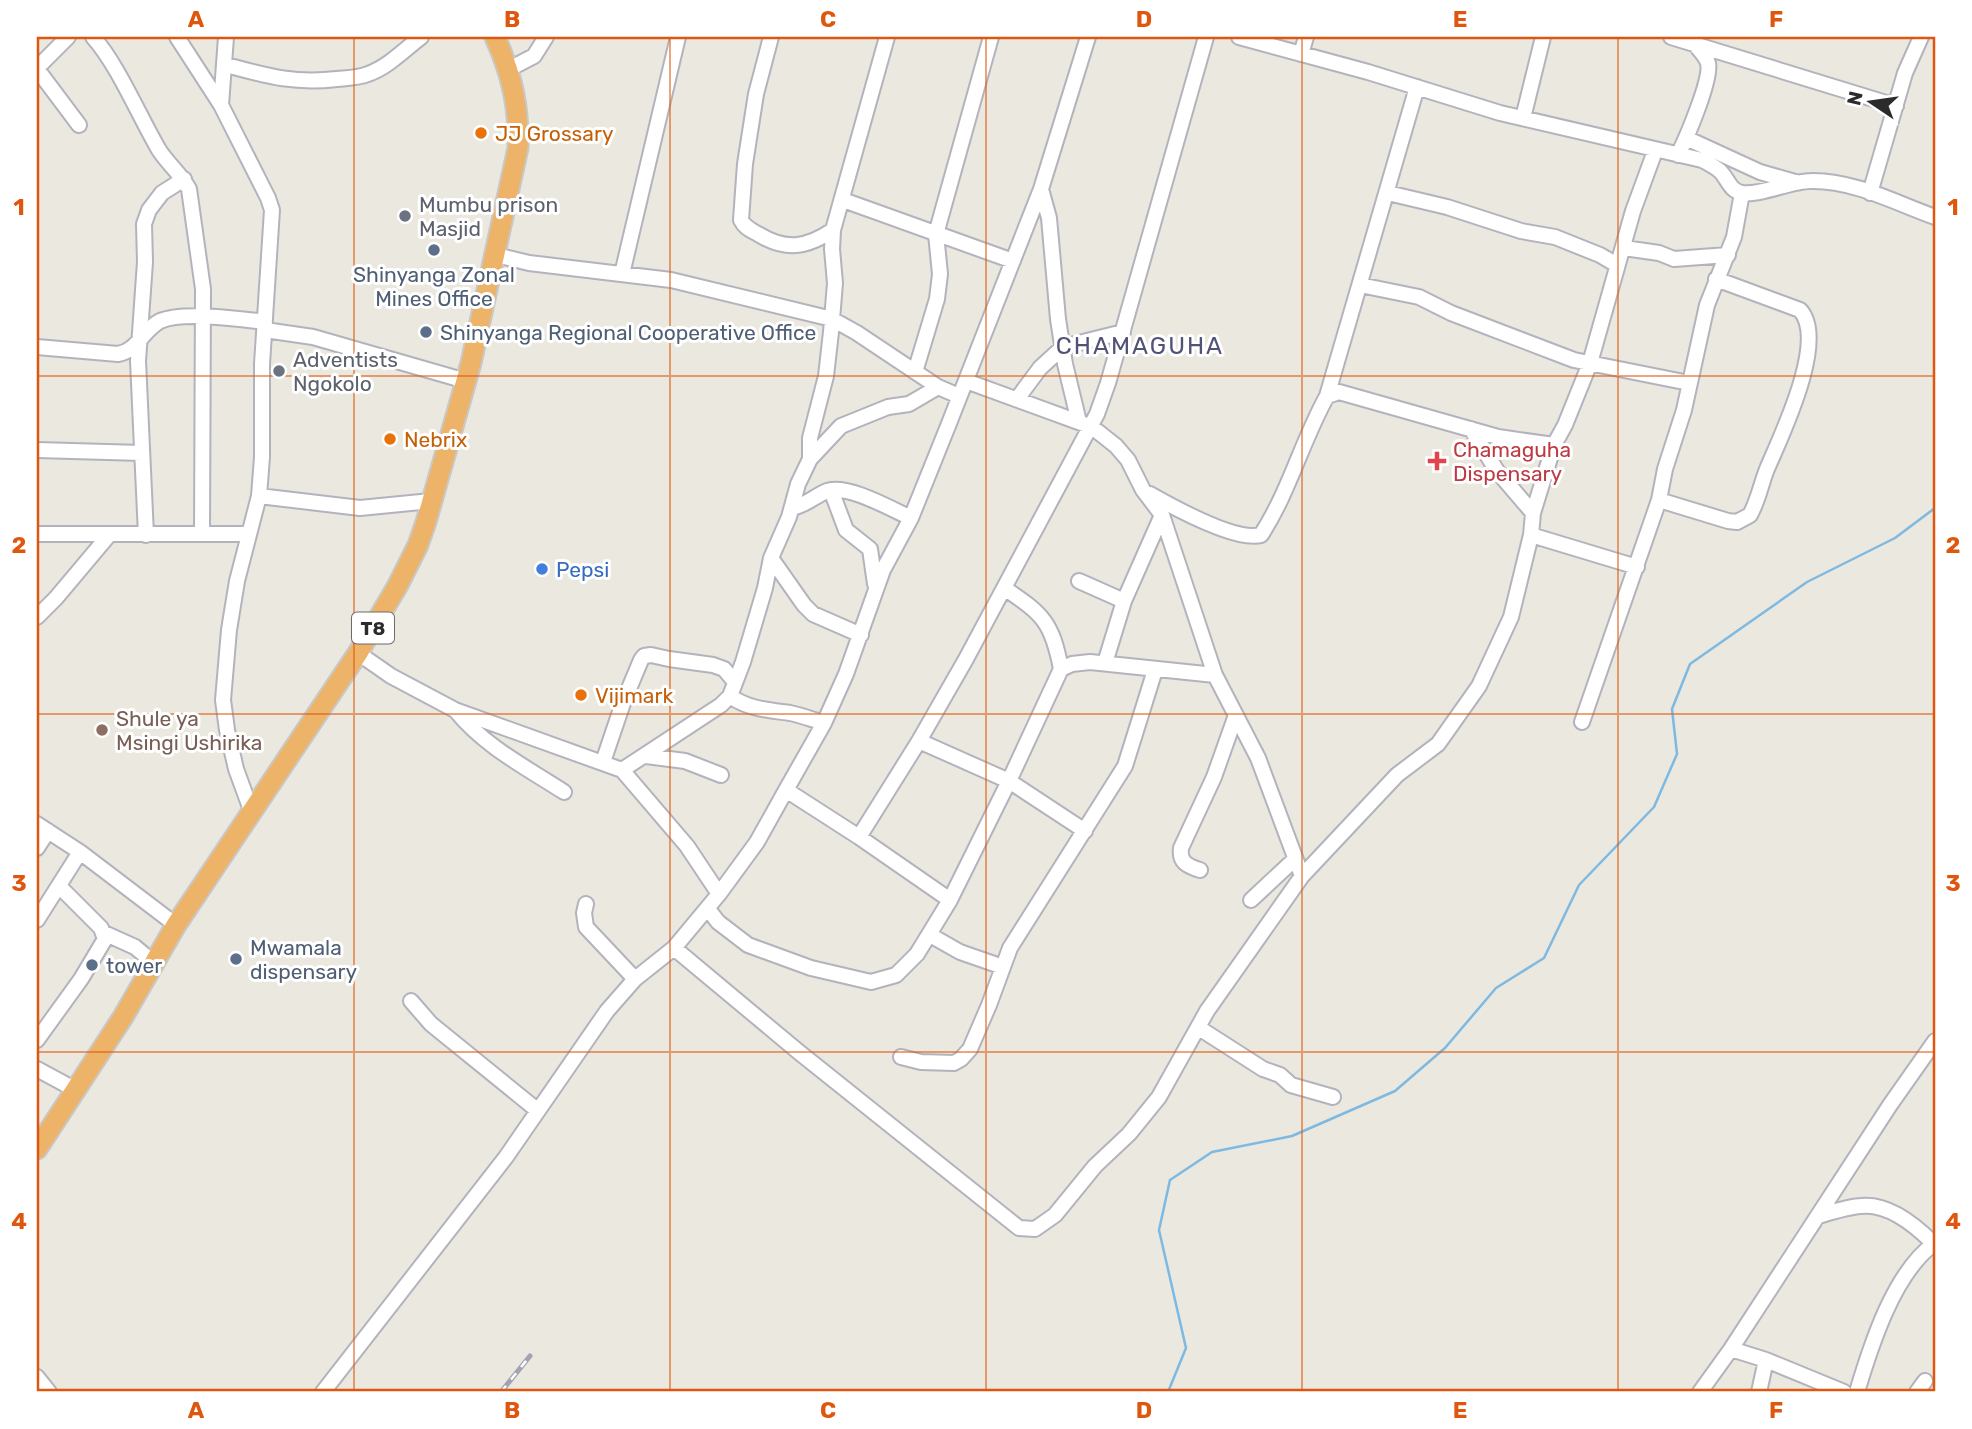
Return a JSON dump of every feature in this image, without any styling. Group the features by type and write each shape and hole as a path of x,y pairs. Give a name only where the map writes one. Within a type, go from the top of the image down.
{"highway":[{"name":"T8","path":"37,1149 123,1017 176,925 358,653 418,545 466,381 519,148 519,118 509,69 495,37"}],"street":[{"path":"68,37 37,69 79,125"},
{"path":"93,37 107,52 161,153 184,179 189,189 203,289 202,534"},
{"path":"177,37 221,105 272,210 259,496 237,580 229,630 223,700 236,769 251,810"},
{"path":"221,105 226,37"},
{"path":"226,65 284,80 360,77 391,61 421,37"},
{"path":"509,69 534,56 546,37"},
{"path":"622,274 678,37"},
{"path":"771,37 756,94 745,164 741,220 746,227 764,238 784,246 810,242 833,230"},
{"path":"810,459 811,433 827,376 835,283 833,230 887,37"},
{"path":"915,373 937,299 940,274 936,234 991,37"},
{"path":"323,1392 506,1157 607,1011 635,979 674,948 708,909 757,842 824,723 861,635 883,570 911,518 1041,189 1088,37"},
{"path":"859,838 919,741 1004,588 1086,424 1123,332 1206,37"},
{"path":"1239,37 1451,99 1656,151 1702,160 1716,168 1734,190 1742,193 1797,182"},
{"path":"1301,54 1306,37"},
{"path":"1523,118 1543,37"},
{"path":"1671,37 1896,106"},
{"path":"1870,193 1905,73 1920,37"},
{"path":"1678,155 1698,107 1708,64 1695,44"},
{"path":"1708,64 1734,55"},
{"path":"1143,490 1192,517 1247,536 1261,535 1283,497 1316,415 1327,396 1417,87"},
{"path":"1686,138 1760,172 1797,182 1834,183 1935,217"},
{"path":"674,948 1019,1228 1035,1229 1055,1215 1095,1166 1129,1134 1168,1084 1215,1000 1302,876 1397,775 1438,744 1474,693 1511,617 1531,535 1533,513 1554,445 1590,363 1616,265 1624,248 1638,195 1656,151"},
{"path":"146,535 138,361 146,253 144,224 149,210 162,194 184,179"},
{"path":"1041,189 1049,218 1065,364 1086,424"},
{"path":"1388,192 1447,207 1521,231 1555,237 1600,255 1616,265"},
{"path":"1582,722 1659,500 1716,279 1728,255 1742,193"},
{"path":"843,200 1013,261"},
{"path":"1624,248 1659,253 1674,259 1728,255"},
{"path":"496,255 529,263 689,283 832,319 857,332 915,373 959,397"},
{"path":"1659,500 1728,521 1737,522 1750,515 1793,410 1802,381 1808,327 1800,310 1716,279"},
{"path":"1360,285 1409,294 1561,355 1689,383"},
{"path":"37,347 118,354 128,352 140,337 159,322 204,317 265,326 313,337 466,381"},
{"path":"1017,399 1040,368 1063,347 1123,332"},
{"path":"966,380 1086,424 1108,439 1128,460 1143,490 1162,515 1215,675 1258,758 1302,876"},
{"path":"811,433 838,428 875,412 909,404 938,387"},
{"path":"1327,396 1343,392 1515,441 1554,445"},
{"path":"622,770 721,705 732,689 765,589 771,558 792,508 798,484 810,459 838,428"},
{"path":"1471,429 1497,471 1533,513"},
{"path":"37,450 142,453"},
{"path":"792,508 831,490 843,489 911,518"},
{"path":"831,490 846,530 870,549 875,593"},
{"path":"259,496 360,508 431,501"},
{"path":"1105,663 1124,601 1162,515"},
{"path":"37,534 249,534"},
{"path":"37,617 57,598 109,535"},
{"path":"1531,535 1637,567"},
{"path":"771,558 813,614 861,635"},
{"path":"1079,581 1124,601"},
{"path":"708,909 718,922 748,945 811,968 871,982 896,975 917,954 950,900 1061,669 1052,631 1045,621 1004,588"},
{"path":"358,653 391,676 455,710 622,770 687,846 719,894"},
{"path":"603,762 623,703 644,656 713,665 724,669 738,702 756,709 793,714 824,723"},
{"path":"1061,669 1082,663 1105,663 1215,675"},
{"path":"901,1057 954,1063 970,1049 1010,948 1125,765 1155,670"},
{"path":"455,710 469,727 498,749 564,792"},
{"path":"1200,870 1184,863 1180,857 1181,848 1214,777 1236,715"},
{"path":"919,741 1009,781 1085,831"},
{"path":"646,756 685,761 721,775"},
{"path":"786,790 950,900"},
{"path":"37,848 42,828 80,852 176,925"},
{"path":"37,920 80,852"},
{"path":"1251,900 1295,859"},
{"path":"59,886 104,933 135,947 154,963"},
{"path":"586,904 586,927 635,979"},
{"path":"37,1040 101,948 104,933"},
{"path":"930,936 960,952 1003,967"},
{"path":"411,1001 431,1024 537,1110"},
{"path":"1199,1028 1263,1069 1280,1075 1288,1083 1334,1097"},
{"path":"1700,1392 1935,1041"},
{"path":"37,1069 74,1089"},
{"path":"1818,1216 1871,1206 1915,1225 1934,1243 1911,1266 1877,1329 1857,1392"},
{"path":"1731,1349 1766,1360 1844,1392"},
{"path":"1759,1392 1766,1360"},
{"path":"37,1377 50,1392"}],"waterway":[{"path":"1168,1392 1186,1348 1159,1230 1170,1180 1212,1152 1292,1136 1395,1091 1445,1048 1496,988 1544,958 1579,885 1654,807 1677,754 1672,709 1690,664 1807,582 1895,538 1935,508"}],"railway":[{"path":"501,1392 530,1356"}],"place":[{"name":"JJ Grossary","path":"481,133"},
{"name":"Mumbu prison Masjid","path":"405,216"},
{"name":"Shinyanga Zonal Mines Office","path":"434,250"},
{"name":"Shinyanga Regional Cooperative Office","path":"426,332"},
{"name":"Adventists Ngokolo","path":"279,371"},
{"name":"Nebrix","path":"390,439"},
{"name":"Chamaguha Dispensary","path":"1437,461"},
{"name":"Pepsi","path":"542,569"},
{"name":"Vijimark","path":"581,695"},
{"name":"Shule ya Msingi Ushirika","path":"102,730"},
{"name":"Mwamala dispensary","path":"236,959"},
{"name":"tower","path":"92,965"}],"district":[{"name":"CHAMAGUHA","path":"1140,346"}]}
